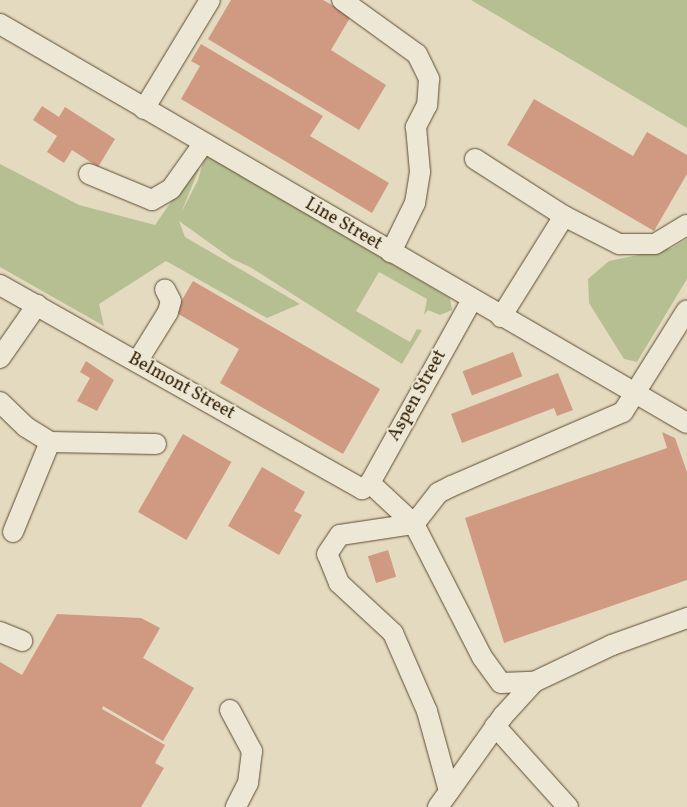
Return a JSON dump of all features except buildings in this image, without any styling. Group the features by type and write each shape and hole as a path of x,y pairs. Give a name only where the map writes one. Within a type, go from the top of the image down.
{"street":[{"path":"144,110 210,0"},
{"path":"342,0 417,54 429,78 427,105 416,127 420,172 415,203 391,252"},
{"name":"Line Street","path":"0,24 144,110 687,424"},
{"path":"89,174 152,200 171,189 203,144"},
{"path":"474,159 564,216 620,244 655,244 687,224"},
{"path":"501,317 564,216"},
{"name":"Belmont Street","path":"0,285 137,362 366,486 414,524 482,656 501,683 534,682"},
{"path":"137,362 168,312 171,301 165,289"},
{"name":"Aspen Street","path":"366,486 472,300"},
{"path":"0,358 36,306"},
{"path":"444,799 427,711 393,633 339,583 327,554 340,534 414,524 438,493 623,412 636,395 687,310"},
{"path":"0,402 26,427 50,442 156,444"},
{"path":"13,532 50,442"},
{"path":"444,799 496,726 534,682 612,644 687,618"},
{"path":"0,632 22,641"},
{"path":"230,710 252,751 248,783 236,807"},
{"path":"496,726 568,807"}],"green space":[{"path":"471,0 687,0 687,128"},
{"path":"205,154 450,298 452,310 440,315 428,310 424,315 427,299 379,272 356,311 410,342 417,329 422,330 402,364 250,267 232,259 179,221 185,237 300,304 267,318 166,261 99,304 104,326 0,267 0,164 79,205 155,225 196,166 199,169 181,213 198,180"},
{"path":"687,239 687,279 637,362 624,359 589,303 588,279 609,261 672,248"}]}
